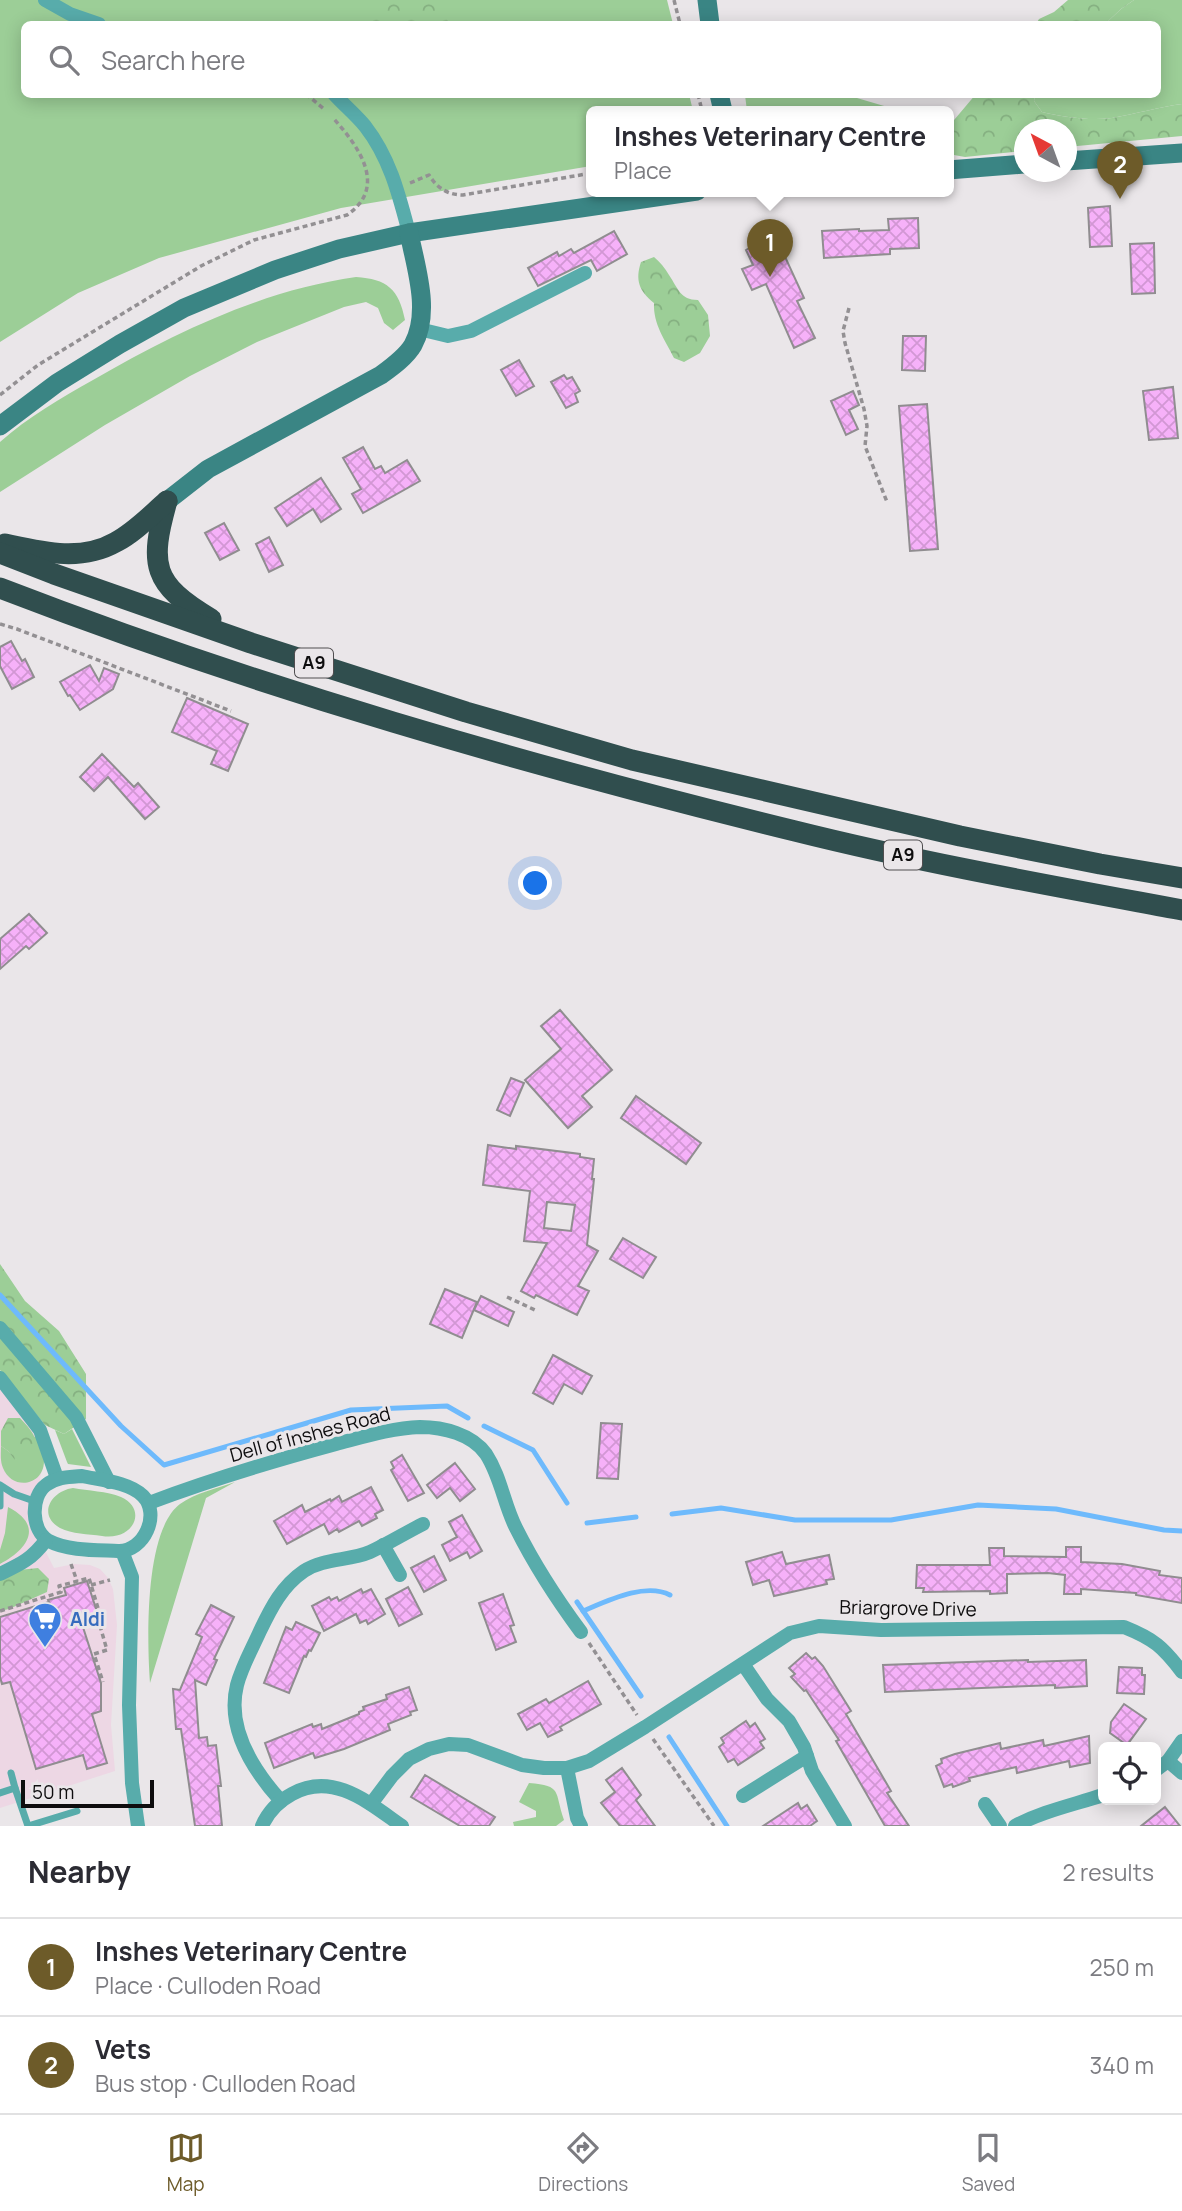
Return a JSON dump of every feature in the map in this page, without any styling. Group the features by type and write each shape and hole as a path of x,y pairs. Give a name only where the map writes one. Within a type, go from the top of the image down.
{"highway":[{"path":"0,543 67,555 91,552 116,543 167,500"},
{"name":"A9","path":"167,500 156,548 162,579 174,594 189,606 251,643"},
{"name":"A9","path":"0,553 251,643 466,712 632,760 960,836 1182,878"},
{"name":"A9","path":"0,588 201,660 424,732 615,785 797,832 990,874 1182,910"}],"main road":[{"path":"707,0 710,21"},
{"path":"1077,160 1182,153"},
{"path":"954,170 1014,165"},
{"path":"0,426 57,383 120,344 184,308 275,270 339,249 409,233 655,197"},
{"path":"167,500 208,469 381,375 397,363 412,346 419,329 422,309 409,233"}],"street":[{"path":"45,0 70,14 90,21"},
{"path":"338,98 365,126 388,164 409,233"},
{"path":"419,329 448,336 471,331 585,273"},
{"path":"0,1328 76,1417 109,1482"},
{"path":"0,1378 40,1430 57,1478"},
{"name":"Dell of Inshes Road","path":"149,1503 276,1460 382,1433 420,1427 466,1436 485,1453 515,1527 581,1632"},
{"path":"82,1476 141,1493 149,1503 151,1520 148,1531 136,1544 122,1551 65,1546 46,1539 36,1522 34,1501 43,1487 57,1478 82,1476"},
{"path":"281,1801 252,1765 241,1742 236,1717 236,1688 243,1666 274,1602 288,1584 305,1570 328,1561 369,1552 423,1524"},
{"path":"0,1574 36,1554 46,1539"},
{"path":"383,1545 400,1575"},
{"path":"122,1551 132,1577 129,1705 132,1783 138,1826"},
{"name":"Briargrove Drive","path":"567,1768 589,1761 790,1633 820,1626 881,1630 1124,1628 1148,1637 1167,1652 1182,1672"},
{"path":"743,1664 767,1699 789,1721 812,1771 845,1826"},
{"path":"1161,1766 1182,1741"},
{"path":"371,1804 409,1759 429,1749 449,1744 468,1745 522,1765 567,1768 581,1826"},
{"path":"743,1796 807,1756"},
{"path":"1168,1761 1182,1773"},
{"path":"262,1826 281,1801 303,1788 330,1786 353,1792 402,1826"},
{"path":"1015,1826 1030,1817 1098,1796"},
{"path":"985,1804 999,1826"}],"lane":[{"path":"0,1485 14,1494 34,1501"},
{"path":"0,1485 0,1506"},
{"path":"11,1773 28,1826 77,1811"},
{"path":"0,1793 15,1788"}],"path":[{"path":"674,0 679,21"},
{"path":"0,395 38,365 201,266 254,240 347,215 359,207 366,195 368,184 366,167 352,140 310,98"},
{"path":"429,175 448,193 463,195 586,174"},
{"path":"849,308 843,331 864,408 867,426 865,446 887,502"},
{"path":"0,624 231,710"},
{"path":"507,1297 535,1310"},
{"path":"71,1564 76,1581"},
{"path":"0,1611 61,1592 59,1586 89,1578 101,1618 97,1619 107,1650 94,1654 103,1682"},
{"path":"91,1585 110,1580"}],"shaded area":[{"path":"0,1388 36,1433 42,1468 32,1525 54,1568 74,1564 90,1565 100,1569 108,1578 113,1589 117,1625 111,1725 115,1771 0,1808"}],"green space":[{"path":"0,0 667,0 672,21 21,21 21,98 690,98 692,106 586,106 586,167 341,208 159,258 78,293 0,342"},
{"path":"379,0 435,0 448,21 372,21"},
{"path":"1068,0 1134,0 1108,21 1038,21"},
{"path":"1134,0 1182,0 1182,104 1104,119 1042,112 1034,98 1161,98 1161,21 1108,21"},
{"path":"745,98 857,98 884,106 746,106"},
{"path":"973,98 1034,98 1042,112 1086,119 1112,118 1182,104 1182,136 1077,146 1077,119 1014,119 1014,152 965,157 954,155 954,120"},
{"path":"654,257 680,292 687,298 698,300 708,315 710,336 700,353 684,362 674,358 658,325 654,303 640,285 638,274 641,262"},
{"path":"356,277 376,280 390,288 399,300 405,320 393,330 384,323 378,308 366,302 344,307 257,342 190,376 105,425 0,492 0,442 57,401 155,346 220,316 287,292"},
{"path":"0,1264 25,1301 59,1331 86,1374 86,1419 64,1434 45,1425 0,1370"},
{"path":"8,1418 20,1418 32,1432 36,1442 33,1459 15,1460 1,1446 1,1431"},
{"path":"72,1429 91,1467 67,1462 55,1430 64,1434"},
{"path":"36,1435 43,1454 43,1469 39,1476 27,1483 13,1480 2,1465 1,1446 16,1460"},
{"path":"235,1482 206,1498 150,1683 150,1588 160,1537 168,1518 186,1500"},
{"path":"73,1488 121,1497 134,1509 134,1523 122,1534 113,1536 80,1534 60,1528 49,1517 48,1510 58,1494"},
{"path":"8,1507 19,1514 29,1530 24,1545 0,1564 0,1550"},
{"path":"38,1568 49,1579 47,1592 0,1611 0,1580 19,1570"},
{"path":"529,1783 552,1788 564,1820 556,1826 514,1826 513,1822 536,1817 536,1811 519,1802"}],"building":[{"path":"1110,206 1112,246 1090,247 1088,208"},
{"path":"918,218 919,248 890,249 890,254 824,258 822,231 889,230 888,219"},
{"path":"614,231 627,254 597,271 591,260 538,286 528,268 557,252 559,256 571,249 574,253"},
{"path":"770,233 771,237 775,235 804,298 797,301 815,338 794,348 766,284 752,290 742,269 753,265 746,250 757,243 755,240"},
{"path":"1154,243 1155,293 1132,294 1130,244"},
{"path":"903,336 926,336 925,371 902,370"},
{"path":"519,360 534,386 516,396 501,370"},
{"path":"564,375 567,379 572,377 580,391 575,394 578,402 566,408 551,382"},
{"path":"1173,387 1178,438 1149,440 1143,391"},
{"path":"853,391 859,405 849,410 858,429 846,435 831,401"},
{"path":"927,404 938,549 910,551 899,406"},
{"path":"363,447 375,469 381,466 385,473 407,460 420,481 363,513 352,494 361,489 343,458"},
{"path":"321,478 341,509 321,522 313,509 287,526 275,508"},
{"path":"224,523 239,550 220,560 205,533"},
{"path":"269,537 283,565 269,572 256,544"},
{"path":"11,641 22,661 25,659 34,677 12,689 0,666 0,647"},
{"path":"90,665 99,681 104,668 119,674 113,689 80,710 60,682"},
{"path":"187,698 248,724 228,771 211,764 217,751 172,732"},
{"path":"102,754 134,787 138,783 159,807 145,819 108,777 94,791 80,777"},
{"path":"29,914 47,933 29,949 26,946 0,969 0,939"},
{"path":"560,1010 612,1070 582,1096 592,1107 568,1128 525,1080 561,1049 541,1026"},
{"path":"511,1078 524,1083 510,1116 497,1110"},
{"path":"636,1096 701,1143 686,1164 621,1118"},
{"path":"488,1145 580,1154 580,1157 594,1159 587,1245 598,1251 578,1286 589,1291 577,1315 536,1295 534,1298 521,1291 547,1243 524,1241 530,1191 483,1185","holes":["547,1202 575,1205 571,1231 544,1228"]},
{"path":"623,1238 656,1257 643,1278 610,1259"},
{"path":"445,1289 477,1302 462,1338 430,1324"},
{"path":"481,1296 514,1312 508,1326 474,1310"},
{"path":"553,1355 592,1376 582,1394 564,1384 553,1404 533,1393"},
{"path":"601,1423 622,1424 618,1479 597,1478"},
{"path":"402,1455 424,1493 408,1501 391,1470 394,1468 391,1462"},
{"path":"455,1463 475,1489 460,1501 450,1488 437,1498 427,1485"},
{"path":"371,1487 383,1510 375,1514 377,1518 362,1526 359,1521 339,1532 337,1529 329,1534 324,1524 287,1544 274,1521 302,1505 305,1512 339,1496 342,1502"},
{"path":"462,1515 482,1551 470,1558 467,1552 450,1561 442,1545 457,1537 449,1522"},
{"path":"1066,1547 1081,1547 1081,1562 1122,1564 1160,1571 1159,1575 1182,1578 1182,1603 1136,1593 1081,1589 1081,1594 1064,1594 1065,1575 1048,1573 1007,1574 1007,1593 923,1592 924,1588 916,1588 917,1565 990,1565 989,1548 1004,1548 1004,1556 1066,1557"},
{"path":"782,1552 786,1564 829,1555 834,1579 826,1580 827,1584 774,1596 769,1580 753,1585 746,1562"},
{"path":"434,1556 446,1580 424,1592 411,1568"},
{"name":"Aldi","path":"87,1581 98,1615 81,1621 101,1683 101,1711 92,1714 107,1763 87,1769 83,1755 36,1769 10,1682 2,1684 0,1677 0,1617 66,1595 64,1588"},
{"path":"408,1587 422,1614 399,1626 386,1599"},
{"path":"361,1589 363,1593 371,1589 385,1614 368,1624 366,1620 360,1623 356,1614 324,1631 312,1606 329,1597 331,1600 337,1597 339,1601"},
{"path":"503,1594 514,1625 510,1626 516,1642 496,1650 479,1603"},
{"path":"211,1605 234,1617 214,1659 217,1660 206,1685 195,1680 199,1738 207,1737 208,1746 216,1745 222,1826 195,1826 181,1729 176,1729 173,1689 180,1690 202,1637 196,1634"},
{"path":"296,1622 320,1633 311,1651 304,1656 289,1693 264,1683 286,1627 292,1630"},
{"path":"806,1653 812,1659 815,1657 823,1666 851,1711 846,1714 891,1791 887,1793 909,1826 885,1826 836,1741 839,1740 806,1690 791,1677 795,1674 789,1668"},
{"path":"1086,1660 1087,1686 885,1692 883,1665"},
{"path":"1119,1667 1142,1668 1142,1675 1145,1675 1144,1694 1117,1693"},
{"path":"588,1681 601,1704 560,1727 562,1730 548,1737 540,1723 527,1730 518,1714 546,1699 549,1703"},
{"path":"409,1687 417,1710 388,1724 390,1730 344,1749 315,1758 313,1753 274,1768 265,1743 312,1724 313,1727 321,1724 322,1729 359,1714 364,1710 363,1707 387,1699 386,1695"},
{"path":"1124,1704 1146,1719 1129,1742 1123,1742 1110,1733 1111,1722"},
{"path":"746,1721 750,1727 755,1723 765,1739 760,1742 764,1748 738,1765 734,1759 728,1762 719,1747 724,1743 721,1738"},
{"path":"1089,1736 1090,1763 1070,1767 1069,1761 1017,1773 1016,1767 969,1778 970,1781 953,1787 952,1784 944,1787 936,1766 942,1763 941,1759 1000,1743 1001,1749 1043,1740 1044,1746"},
{"path":"622,1768 641,1795 636,1800 655,1826 620,1826 601,1803 615,1792 606,1780"},
{"path":"425,1775 495,1817 489,1826 460,1826 411,1797"},
{"path":"798,1803 801,1809 807,1805 817,1821 810,1826 763,1826"},
{"path":"1165,1807 1180,1826 1141,1826"}],"waterway":[{"path":"0,1295 121,1426 164,1465 351,1410 447,1406 468,1418"},
{"path":"484,1426 533,1450 567,1503"},
{"path":"672,1514 721,1508 795,1520 891,1520 978,1505 1056,1509 1164,1530 1182,1531"},
{"path":"587,1523 636,1517"},
{"path":"583,1611 626,1594 649,1591 670,1595"},
{"path":"577,1602 641,1696"},
{"path":"669,1737 727,1826"}],"place":[{"name":"Vets","path":"1120,199"},
{"name":"Inshes Veterinary Centre","path":"770,277"},
{"name":"Aldi","path":"45,1649"}]}
